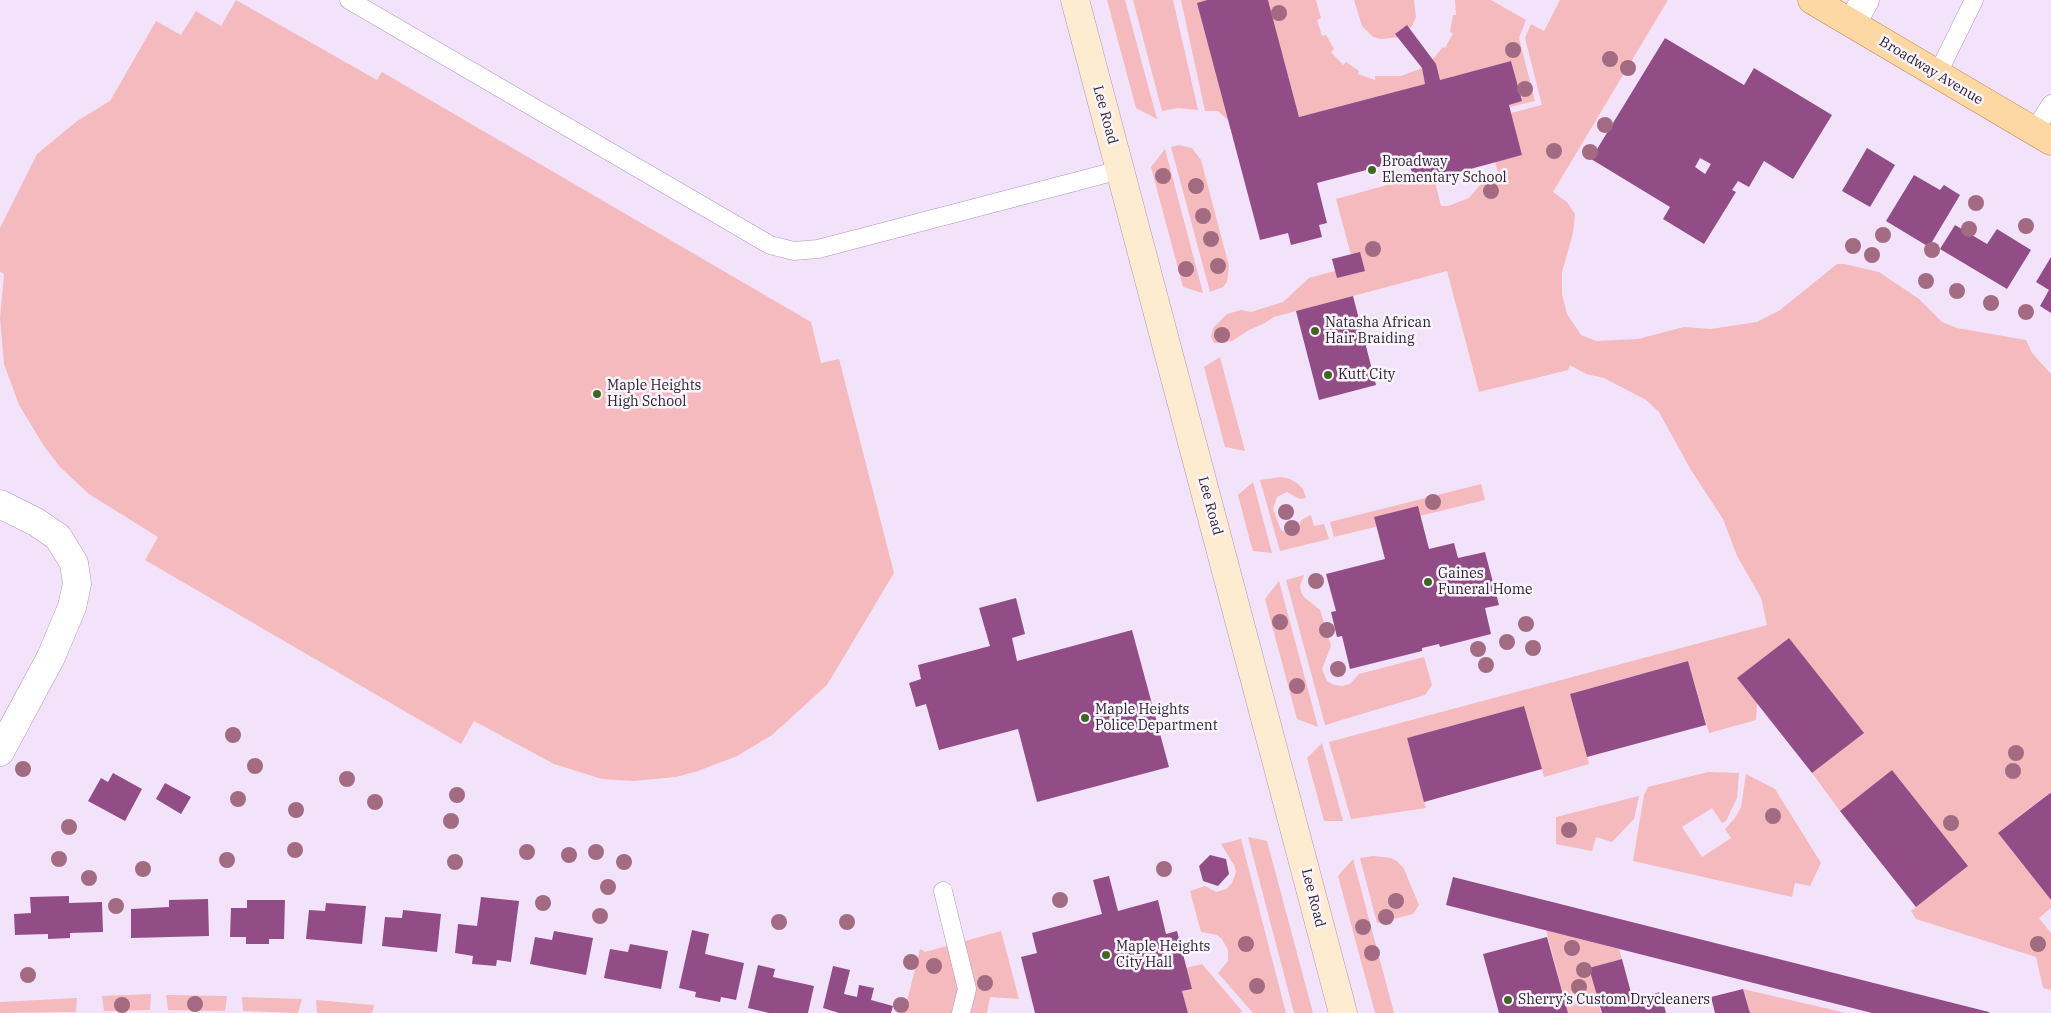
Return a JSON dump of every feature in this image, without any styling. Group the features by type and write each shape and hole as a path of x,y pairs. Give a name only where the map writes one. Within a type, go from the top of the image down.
{"main road":[{"name":"Lee Road","path":"1075,0 1343,1013"},
{"name":"Broadway Avenue","path":"1812,0 1858,12 1937,75 2042,136"}],"street":[{"path":"0,504 47,529 64,545 74,563 77,574 75,594 51,657 0,752"}],"lane":[{"path":"349,0 746,233 778,247 794,250 818,249 1120,170"},
{"path":"1937,75 1974,0"},
{"path":"2042,136 2051,104"},
{"path":"942,891 967,988 961,1013"}],"shaded area":[{"name":"Maple Heights High School","path":"236,0 377,80 382,72 811,322 821,363 839,359 894,573 827,685 772,735 737,756 698,771 676,777 633,781 602,779 554,764 474,721 461,744 145,560 158,537 89,494 60,467 44,446 19,405 4,364 0,318 4,274 0,272 0,228 37,154 77,121 110,101 156,21 181,35 196,11 221,26"},
{"path":"1107,0 1125,0 1157,119 1136,108"},
{"path":"1133,0 1173,0 1198,110 1178,108 1162,111"},
{"path":"1181,0 1207,0 1198,3 1229,121 1218,111 1205,111"},
{"path":"1268,0 1316,0 1321,18 1317,20 1322,36 1326,35 1334,49 1331,52 1343,65 1346,62 1359,71 1358,74 1375,80 1375,76 1401,76 1422,68 1425,84 1299,117"},
{"path":"1354,0 1414,0 1416,17 1412,26 1401,37 1381,39 1373,37 1362,26"},
{"path":"1455,0 1491,0 1526,20 1519,38 1535,101 1510,107 1509,105 1522,101 1511,61 1440,80 1432,60 1443,47 1445,48 1453,33 1450,32 1453,15 1456,15"},
{"path":"1560,0 1668,0 1553,192 1567,202 1575,214 1573,233 1562,272 1562,294 1567,314 1581,335 1596,341 1638,339 1684,327 1711,329 1757,322 1780,310 1837,264 1844,264 1879,272 1919,299 1942,322 1957,328 2026,340 2032,353 2051,374 2051,794 2049,793 1998,833 2051,900 2051,908 2039,918 2051,933 2051,990 2043,988 2036,957 1916,919 1911,911 1968,866 1892,770 1840,811 1812,773 1863,733 1789,638 1737,678 1757,703 1756,720 1709,733 1688,661 1570,694 1589,764 1544,777 1524,706 1407,738 1426,808 1351,819 1329,742 1767,625 1761,598 1737,556 1723,519 1691,470 1659,412 1646,400 1604,378 1586,374 1570,365 1568,370 1479,392 1447,271 1274,317 1232,341 1214,343 1211,337 1213,328 1227,314 1241,310 1251,312 1283,302 1309,278 1335,271 1332,259 1351,255 1336,199 1413,178 1415,184 1434,178 1441,206 1448,206 1469,198 1480,185 1498,172 1495,162 1522,155 1511,113 1542,105 1525,38 1531,24 1544,31"},
{"path":"1179,145 1192,148 1201,160 1229,266 1227,282 1223,287 1210,292 1171,147"},
{"path":"1165,149 1203,293 1183,287 1151,167"},
{"path":"1220,357 1245,451 1225,447 1204,367"},
{"path":"1281,477 1290,479 1298,484 1303,489 1306,498 1300,499 1287,492 1277,497 1273,509 1281,530 1288,534 1298,532 1301,520 1311,515 1314,526 1324,524 1329,539 1280,551 1260,480"},
{"path":"1253,482 1272,553 1253,551 1250,541 1238,495"},
{"path":"1481,484 1485,500 1334,537 1330,522"},
{"path":"1304,575 1300,586 1301,591 1303,596 1320,610 1331,646 1322,669 1327,681 1334,685 1342,686 1350,684 1359,674 1424,657 1432,685 1425,695 1325,725 1286,580"},
{"path":"1279,581 1318,727 1297,719 1266,603 1265,599"},
{"path":"1322,743 1343,821 1324,821 1307,758"},
{"path":"1708,772 1739,773 1737,798 1726,821 1722,823 1712,808 1682,827 1702,857 1731,838 1725,829 1735,818 1741,807 1746,774 1775,789 1821,863 1810,886 1795,883 1792,897 1633,861 1644,795 1648,787"},
{"path":"1639,796 1634,819 1612,842 1596,837 1592,851 1556,844 1556,817"},
{"path":"1248,837 1267,841 1313,1013 1294,1013"},
{"path":"1241,839 1286,1013 1253,1013 1218,973 1228,961 1228,950 1222,939 1217,935 1201,932 1190,891 1205,886 1216,892 1226,889 1232,883 1236,872 1234,865 1221,844"},
{"path":"1373,856 1391,858 1404,869 1419,905 1413,914 1377,923 1360,858"},
{"path":"1353,859 1394,1013 1375,1013 1338,876"},
{"path":"1546,930 1619,949 1622,959 1590,968 1601,1013 1568,1013"},
{"path":"1001,931 1019,999 990,997 987,1013 904,1013 920,949 925,952"},
{"path":"1202,964 1242,1011 1240,1013 1188,1013 1182,991 1192,989 1186,968"},
{"path":"1743,989 1846,1013 1750,1013"},
{"path":"151,994 150,1010 104,1011 102,996"},
{"path":"166,995 227,996 225,1011 168,1010"},
{"path":"242,997 302,999 298,1013 243,1011"},
{"path":"77,998 76,1012 0,1013 0,1002"},
{"path":"316,1000 374,1005 372,1013 317,1013"}],"building":[{"path":"1207,0 1268,0 1299,117 1425,84 1422,68 1395,34 1407,25 1436,64 1440,80 1511,61 1522,101 1509,105 1522,155 1415,184 1408,159 1317,183 1327,223 1319,225 1322,237 1291,245 1288,233 1260,240 1197,3"},
{"path":"1665,38 1744,85 1754,68 1832,115 1793,179 1764,161 1749,187 1738,181 1732,190 1736,192 1704,244 1663,219 1670,207 1591,159","holes":["1700,158 1711,164 1705,174 1695,167"]},
{"path":"1867,148 1895,165 1870,207 1842,191"},
{"path":"1914,175 1940,190 1944,185 1960,195 1929,247 1886,221"},
{"path":"1955,225 1987,244 1997,229 2031,250 2007,289 1940,249"},
{"path":"1360,252 1365,271 1337,278 1332,259"},
{"path":"2051,257 2051,313 2040,306 2049,290 2036,282"},
{"path":"1353,296 1376,385 1319,400 1296,311"},
{"path":"1418,506 1429,549 1454,543 1458,558 1485,552 1499,605 1485,608 1491,634 1440,647 1439,644 1422,648 1422,651 1350,669 1342,636 1337,637 1331,612 1336,611 1326,574 1385,559 1374,517"},
{"name":"Maple Heights Police Department","path":"1016,598 1025,634 1012,638 1017,661 1132,630 1169,767 1037,802 1018,729 939,750 926,704 916,707 909,683 921,679 918,665 990,646 979,608"},
{"path":"1789,638 1864,733 1812,773 1737,678"},
{"path":"1688,661 1706,725 1587,757 1570,694"},
{"path":"1524,706 1542,769 1424,802 1407,738"},
{"path":"1892,770 1968,866 1916,907 1840,811"},
{"path":"113,773 142,789 125,821 88,801 101,778 108,782"},
{"path":"165,783 191,797 181,814 156,799"},
{"path":"2051,794 2051,900 1998,833"},
{"path":"1210,855 1226,859 1229,874 1218,886 1203,881 1199,866"},
{"name":"Maple Heights City Hall","path":"1109,876 1118,911 1158,900 1166,934 1177,931 1192,989 1182,991 1188,1013 1035,1013 1021,957 1037,953 1032,933 1102,914 1093,880"},
{"path":"1453,877 1989,1013 1872,1013 1446,905"},
{"path":"69,896 69,903 102,902 103,932 70,933 70,938 48,939 48,934 15,935 14,914 31,913 30,897"},
{"path":"481,897 519,901 511,962 497,960 496,966 472,964 473,956 455,953 458,924 477,926"},
{"path":"208,899 209,936 131,938 131,909 169,907 169,900"},
{"path":"247,900 285,900 284,939 269,939 269,944 246,944 246,937 230,937 231,908 247,908"},
{"path":"326,903 366,906 362,944 306,939 309,910 325,911"},
{"path":"403,910 441,914 437,952 382,946 385,917 402,918"},
{"path":"692,930 709,934 705,954 744,963 736,1000 721,997 720,1002 695,997 696,992 679,988"},
{"path":"554,931 593,938 586,975 530,964 535,937 552,940"},
{"path":"1547,937 1568,1013 1499,1013 1483,954"},
{"path":"630,944 668,951 661,989 604,978 610,949 628,952"},
{"path":"1622,959 1633,1000 1660,992 1666,1013 1602,1013 1589,968"},
{"path":"758,965 775,969 773,977 814,986 808,1013 769,1013 748,1008"},
{"path":"833,966 850,970 844,994 857,997 859,985 874,988 871,1000 893,1006 891,1013 839,1013 823,1008"},
{"path":"1743,989 1750,1013 1715,1013 1711,997"}],"place":[{"name":"Broadway Elementary School","path":"1372,170"},
{"name":"Natasha African Hair Braiding","path":"1315,331"},
{"name":"Kutt City","path":"1328,375"},
{"name":"Maple Heights High School","path":"597,394"},
{"name":"Gaines Funeral Home","path":"1428,582"},
{"name":"Maple Heights Police Department","path":"1085,718"},
{"name":"Maple Heights City Hall","path":"1106,955"},
{"name":"Sherry’s Custom Drycleaners","path":"1508,1000"}]}
